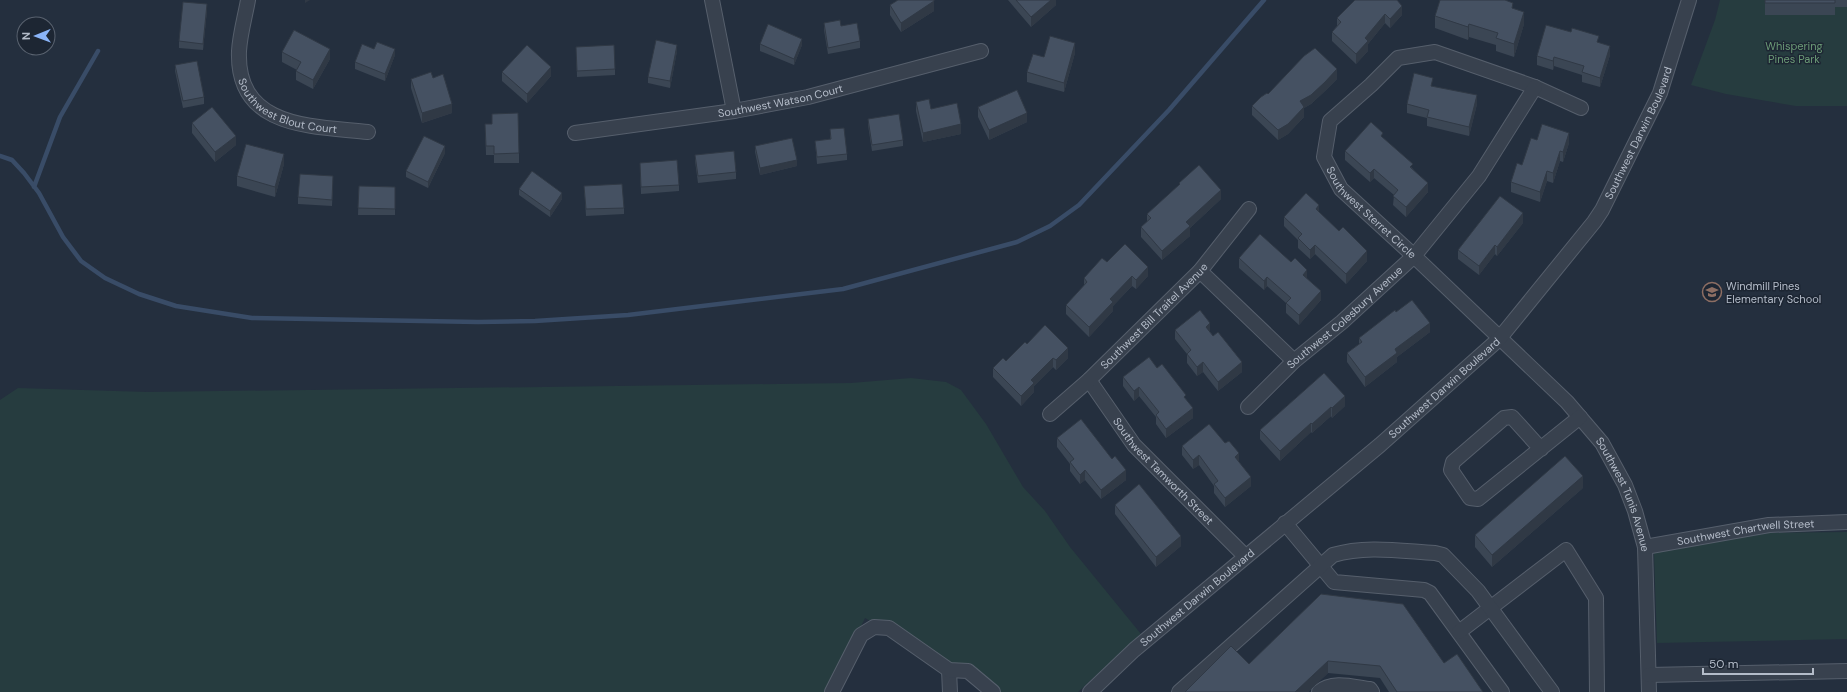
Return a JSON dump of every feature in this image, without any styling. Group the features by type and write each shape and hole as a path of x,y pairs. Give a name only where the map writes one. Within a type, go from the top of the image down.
{"street":[{"name":"Southwest Blout Court","path":"248,0 239,50 245,87 250,96 269,113 279,119 294,124 368,132"},
{"path":"712,0 734,111"},
{"name":"Southwest Darwin Boulevard","path":"1090,692 1134,650 1380,445 1499,339 1594,222 1602,210 1660,93 1689,0"},
{"name":"Southwest Watson Court","path":"575,132 734,111 808,97 981,51"},
{"name":"Southwest Sterret Circle","path":"1499,339 1414,256 1341,189 1324,157 1330,121 1371,85 1398,58 1434,52 1535,87 1581,108"},
{"name":"Southwest Colesbury Avenue","path":"1248,407 1294,360 1342,322 1414,256 1479,176 1535,87"},
{"name":"Southwest Bill Traitel Avenue","path":"1050,414 1089,380 1200,271 1249,210"},
{"path":"1200,271 1294,360"},
{"name":"Southwest Tunis Avenue","path":"1499,339 1567,402 1580,417 1602,444 1625,486 1635,511 1645,547 1649,692"},
{"name":"Southwest Tamworth Street","path":"1089,380 1134,445 1245,556"},
{"path":"1541,449 1512,417 1504,418 1453,462 1451,470 1470,498 1478,499 1541,449 1580,417"},
{"name":"Southwest Chartwell Street","path":"1645,547 1769,525 1847,522"},
{"path":"1285,523 1319,566 1334,582 1424,590 1430,593 1502,692"},
{"path":"1179,692 1333,554 1345,551 1371,549 1434,552 1443,555 1478,590 1552,692"},
{"path":"1459,632 1491,609 1566,550 1596,598 1597,692"},
{"path":"832,692 861,635 874,627 889,628 949,670 968,671 993,692"},
{"path":"949,670 950,692"},
{"path":"1649,675 1847,671"},
{"path":"1319,692 1324,688 1333,685 1370,689 1372,692"}],"green space":[{"name":"Whispering Pines Park","path":"1720,0 1847,0 1847,106 1796,106 1726,94 1691,85 1715,20"},
{"path":"911,378 946,382 961,390 986,424 1023,487 1045,511 1070,547 1141,634 1078,692 995,692 865,618 829,692 0,692 0,400 18,388 147,392 851,383"},
{"path":"1847,532 1847,639 1657,643 1654,553 1768,533"}],"building":[{"path":"898,0 934,1 901,23 890,5"},
{"path":"1016,0 1051,0 1031,17"},
{"path":"1355,0 1397,0 1402,6 1390,19 1385,14 1365,38 1368,41 1356,54 1332,32 1341,22 1337,18"},
{"path":"1440,0 1505,0 1513,3 1512,8 1524,12 1514,44 1496,38 1498,33 1469,24 1468,27 1435,16"},
{"path":"1765,0 1835,0 1835,3 1765,3"},
{"path":"183,2 207,4 203,44 179,41"},
{"path":"840,20 841,26 857,23 860,41 828,48 824,23"},
{"path":"768,24 802,39 794,59 760,44"},
{"path":"1546,25 1571,32 1572,28 1599,36 1597,42 1610,46 1600,78 1582,72 1584,66 1554,57 1553,61 1537,56"},
{"path":"294,30 330,49 313,80 296,71 301,62 282,52"},
{"path":"1050,36 1075,43 1064,83 1027,72 1033,54 1044,57"},
{"path":"656,40 677,45 670,81 648,77"},
{"path":"377,42 395,49 385,74 355,62 362,44 374,49"},
{"path":"527,45 551,67 527,94 502,72"},
{"path":"614,45 615,69 577,71 576,47"},
{"path":"1315,48 1337,69 1311,95 1300,101 1304,107 1288,124 1278,130 1252,106 1261,97 1267,93 1268,94 1304,56"},
{"path":"197,61 204,97 183,101 175,65"},
{"path":"431,72 433,78 443,74 452,104 422,113 411,79"},
{"path":"1414,73 1433,78 1431,86 1477,95 1469,127 1427,117 1429,110 1407,104"},
{"path":"1017,90 1027,113 989,130 978,107"},
{"path":"929,99 931,109 957,103 961,124 923,133 916,102"},
{"path":"212,107 236,136 215,152 192,123"},
{"path":"518,113 519,153 494,154 494,146 486,146 485,124 492,124 492,114"},
{"path":"899,114 903,140 872,145 868,119"},
{"path":"1371,122 1383,133 1381,136 1413,164 1410,167 1428,183 1406,207 1393,196 1398,190 1374,169 1370,173 1345,151"},
{"path":"1542,124 1569,133 1563,152 1560,151 1553,173 1547,171 1540,192 1511,182 1517,163 1522,165 1531,138 1537,140"},
{"path":"844,128 847,154 817,157 815,141 831,139 830,129"},
{"path":"424,136 445,146 428,182 406,171"},
{"path":"792,138 797,160 760,168 755,146"},
{"path":"246,144 284,154 275,187 237,176"},
{"path":"734,151 736,172 698,176 695,155"},
{"path":"677,160 679,185 641,187 640,163"},
{"path":"1199,165 1221,190 1186,222 1190,226 1162,251 1141,227 1151,218 1147,214"},
{"path":"532,171 562,193 550,211 519,189"},
{"path":"300,174 333,176 332,200 298,197"},
{"path":"622,184 624,208 586,209 584,186"},
{"path":"359,186 395,187 395,209 358,208"},
{"path":"1306,193 1319,205 1316,209 1339,231 1343,227 1367,251 1346,274 1315,245 1310,250 1298,238 1302,234 1284,217"},
{"path":"1500,196 1523,213 1497,247 1495,245 1479,266 1458,250"},
{"path":"1260,234 1291,262 1295,258 1307,270 1303,275 1321,291 1299,315 1286,303 1291,298 1267,277 1264,281 1239,258"},
{"path":"1125,244 1148,267 1136,280 1132,276 1110,299 1113,302 1089,327 1066,305 1087,282 1084,278 1102,258 1107,262"},
{"path":"1412,300 1430,323 1395,349 1397,353 1365,377 1347,353 1362,342 1359,338 1395,310 1396,312"},
{"path":"1200,310 1210,323 1206,327 1213,336 1218,332 1242,362 1218,382 1203,362 1197,367 1187,354 1191,350 1175,330"},
{"path":"1045,325 1068,348 1056,360 1053,358 1031,380 1034,383 1021,396 993,368 1003,358 1006,361 1025,342 1027,344"},
{"path":"1149,357 1157,368 1162,364 1186,395 1184,397 1193,408 1166,429 1156,415 1159,412 1139,387 1134,391 1123,377"},
{"path":"1324,373 1345,396 1312,424 1311,423 1280,451 1260,430"},
{"path":"1081,419 1112,459 1115,456 1126,470 1101,490 1085,470 1080,475 1070,462 1074,459 1057,438"},
{"path":"1209,424 1225,443 1229,441 1239,453 1235,457 1251,477 1225,498 1214,484 1218,481 1199,455 1193,460 1182,446"},
{"path":"1565,456 1583,476 1492,555 1475,535"},
{"path":"1139,484 1181,536 1156,557 1115,505"},
{"path":"1321,594 1403,604 1444,663 1457,654 1483,692 1397,692 1380,666 1328,661 1295,692 1185,692 1231,646 1249,664"}],"waterway":[{"path":"0,156 12,160 24,173 39,193 63,237 81,261 105,278 139,294 176,306 252,318 478,322 535,321 628,315 843,289 1017,242 1050,226 1079,205 1169,110 1264,0"},
{"path":"34,187 60,117 98,51"}],"place":[{"name":"Windmill Pines Elementary School","path":"1712,292"}]}
